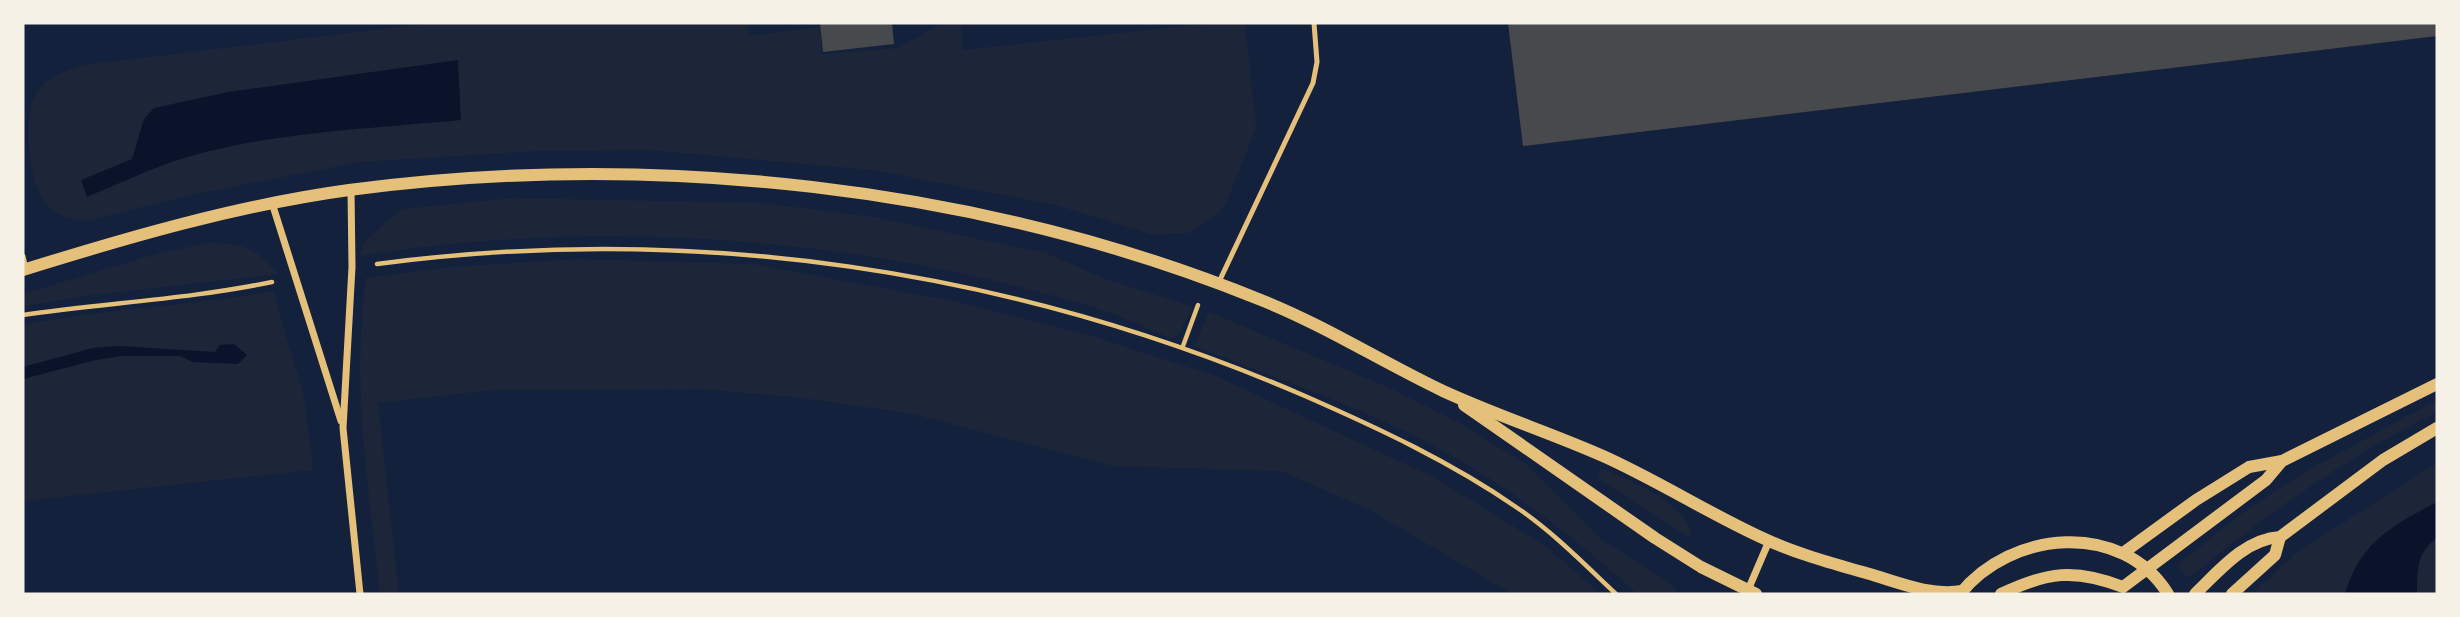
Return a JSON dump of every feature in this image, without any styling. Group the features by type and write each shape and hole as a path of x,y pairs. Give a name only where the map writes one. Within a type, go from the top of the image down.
{"street":[{"path":"24,265 272,203 351,190 536,176 648,176 867,195 1053,233 1217,284 1301,318 1444,391 1605,457 1769,541 1912,587 1944,594 1961,593 1992,564 2026,550 2072,541 2112,547 2123,553 2148,569 2168,594"},
{"path":"351,190 352,267 343,428 360,594"},
{"path":"272,203 343,428"},
{"path":"2123,553 2196,500 2249,467 2282,461 2437,384"},
{"path":"1444,391 1654,538 1750,593 1769,541"},
{"path":"2195,594 2225,565 2261,538 2280,537 2383,460 2437,428"},
{"path":"2001,594 2029,581 2061,573 2083,574 2123,587 2266,480 2282,461"},
{"path":"2232,594 2275,555 2280,537"}],"lane":[{"path":"1217,284 1313,83 1317,62 1314,23"}],"path":[{"path":"352,267 451,254 583,248 754,253 878,269 1005,294 1183,346 1318,402 1426,453 1516,507 1564,545 1616,594"},
{"path":"23,315 110,302 229,291 297,277"},
{"path":"1183,346 1200,300 1217,284"}],"shaded area":[{"path":"432,23 748,23 749,36 820,27 822,54 898,48 942,23 961,23 963,50 1213,23 1245,23 1256,128 1227,201 1218,214 1189,233 1153,235 1056,205 872,170 648,150 538,151 360,162 191,195 86,221 60,215 47,205 41,196 29,152 31,107 39,89 62,72 83,65"},
{"path":"458,60 461,120 311,134 235,145 166,164 87,197 81,180 132,159 144,119 154,108 228,92"},
{"path":"512,198 762,203 874,217 1046,253 1106,279 1193,307 1178,335 1172,339 1103,310 1005,283 914,264 822,250 729,241 635,237 542,238 450,244 359,256 365,241 401,209"},
{"path":"209,243 231,244 248,249 263,258 278,274 23,306 23,294 159,253"},
{"path":"579,259 753,264 953,301 1088,335 1216,376 1433,477 1547,547 1601,594 1512,594 1370,510 1281,471 1113,466 913,414 794,397 701,389 494,390 378,403 399,594 380,594 361,397 360,357 366,278 451,267"},
{"path":"273,291 304,397 313,470 23,501 23,325"},
{"path":"1209,312 1385,386 1461,424 1526,464 1602,540 1670,583 1680,594 1637,594 1593,555 1521,499 1415,436 1321,395 1194,346"},
{"path":"234,344 247,355 238,364 193,362 180,356 123,356 96,360 23,379 23,367 93,348 119,346 215,352 220,345"},
{"path":"2437,400 2437,412 2339,467 2248,531 2189,578 2176,566 2242,513 2303,473"},
{"path":"2437,463 2437,502 2392,528 2369,548 2352,576 2345,594 2252,594 2296,553"},
{"path":"1601,470 1631,481 1669,503 1687,523 1692,535 1686,535 1600,480 1598,476"},
{"path":"2437,502 2437,538 2421,556 2417,594 2345,594 2351,576 2369,548 2392,528"},
{"path":"2437,538 2437,594 2417,594 2421,556"}],"building":[{"path":"820,23 892,23 894,44 823,52"},
{"path":"1508,23 2437,23 2437,36 1523,146"}]}
